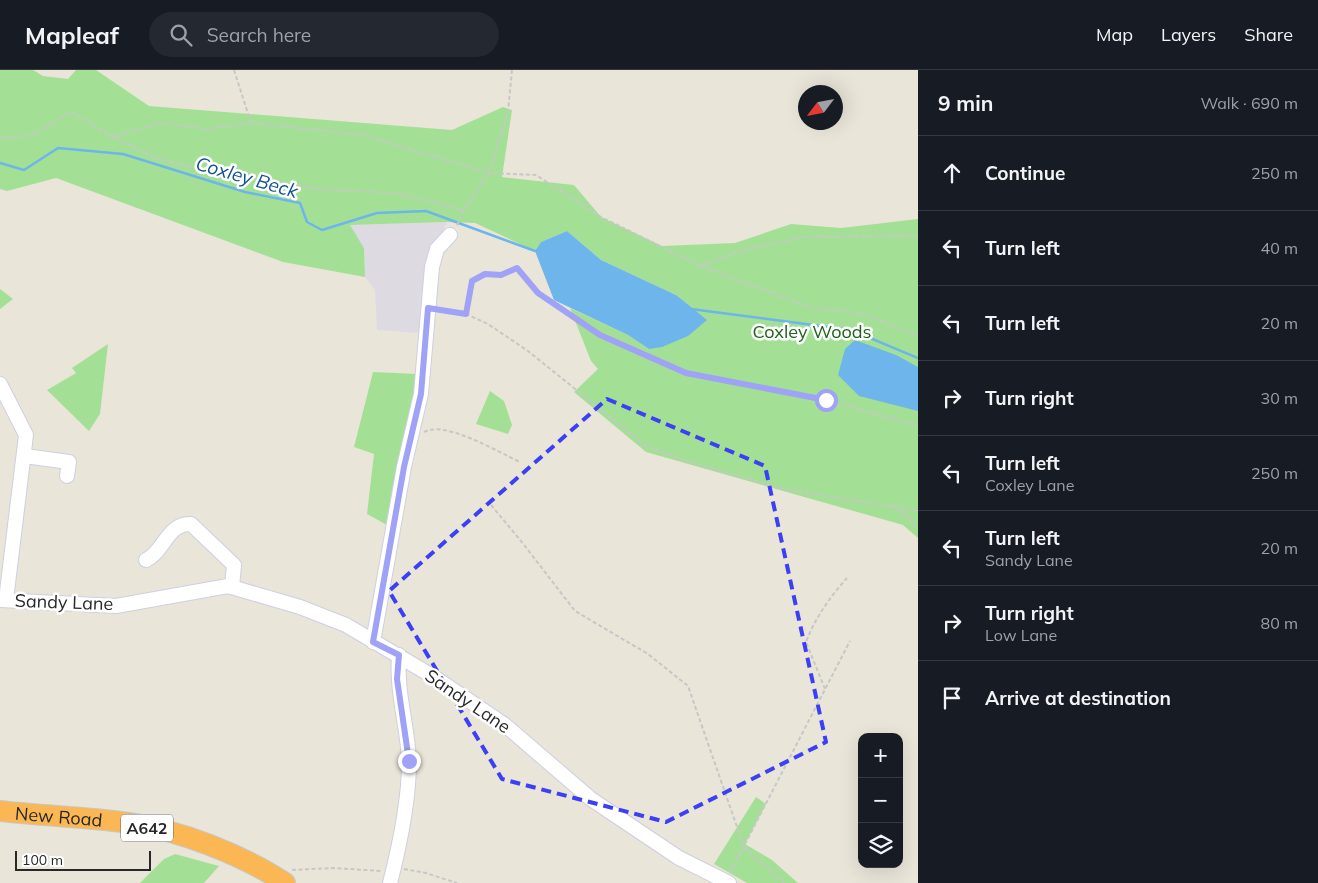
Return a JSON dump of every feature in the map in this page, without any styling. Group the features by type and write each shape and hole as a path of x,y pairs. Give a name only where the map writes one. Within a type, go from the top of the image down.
{"highway":[{"name":"New Road","path":"0,811 131,824 167,832 288,877"}],"street":[{"path":"373,642 421,394 432,267 437,249 450,235"},
{"path":"1,386 26,435 25,456 3,600"},
{"path":"25,456 74,463 67,476"},
{"path":"146,560 159,550 166,538 175,529 190,524 234,565 232,587"},
{"name":"Sandy Lane","path":"3,600 116,606 170,595 232,587 308,610 346,625 399,655 505,725 591,799 679,858 727,882"},
{"path":"399,655 397,679 409,761 400,797"},
{"path":"390,883 394,868 400,797 399,767"}],"path":[{"path":"234,70 250,123"},
{"path":"450,235 459,223 463,210 489,173 508,112 512,70"},
{"path":"0,137 16,138 42,131 70,111 111,136 157,158 197,168 317,189 396,193 463,210"},
{"path":"111,136 162,123 205,128 250,123 363,135 489,173 536,175 601,217 701,266 812,308 859,313 918,335"},
{"path":"701,266 736,252 802,237 918,236"},
{"path":"466,314 472,281 485,274 501,275 517,268 538,293 600,335 686,373 826,400 918,426"},
{"path":"428,308 466,314 488,324 528,351 646,446 683,460 780,488 918,511"},
{"path":"411,439 428,429 446,429 520,462"},
{"path":"491,505 521,540 575,611 648,654 688,686 744,847 784,883"},
{"path":"891,505 918,527"},
{"path":"825,689 806,642 811,628 832,595 847,578"},
{"path":"727,882 850,641"},
{"path":"288,877 332,868 378,872 394,868 426,873 457,883"}],"highlighted area":[{"path":"607,399 765,466 826,742 666,822 502,779 389,591"}],"shaded area":[{"path":"447,222 436,246 420,333 377,330 375,290 365,277 364,248 349,225"}],"green space":[{"name":"Coxley Woods","path":"0,70 33,70 43,76 68,79 76,70 96,70 149,106 452,130 503,107 512,110 502,177 574,185 601,217 662,246 735,243 791,224 841,228 918,219 918,538 903,525 646,452 574,392 598,369 591,361 570,308 628,335 649,349 676,295 601,260 567,231 541,242 535,251 475,223 350,225 364,248 365,277 283,262 56,178 7,191 0,189"},
{"path":"0,289 13,299 0,309"},
{"path":"108,344 100,414 89,431 47,390 76,373 72,368"},
{"path":"373,372 418,374 389,526 367,514 374,454 354,447"},
{"path":"490,391 504,401 512,425 508,434 476,424"},
{"path":"756,797 766,804 745,844 772,860 798,883 747,883 714,864"},
{"path":"175,854 219,866 204,883 140,883 164,859"}],"water":[{"path":"567,231 601,260 676,295 707,320 688,336 662,347 649,349 628,335 554,300 535,251 541,242"},
{"path":"855,340 896,355 918,367 918,411 859,396 838,375 845,349"}],"waterway":[{"name":"Coxley Beck","path":"0,163 24,170 58,148 123,154 245,192 300,203 307,222 322,230 377,213 426,211 535,251"},
{"name":"Coxley Beck","path":"691,309 851,330 918,358"}],"route":[{"path":"409,761 397,679 399,655 373,642 394,536 404,467 421,394 428,308 466,314 472,281 485,274 501,275 517,268 538,293 600,335 686,373 826,400"}]}
